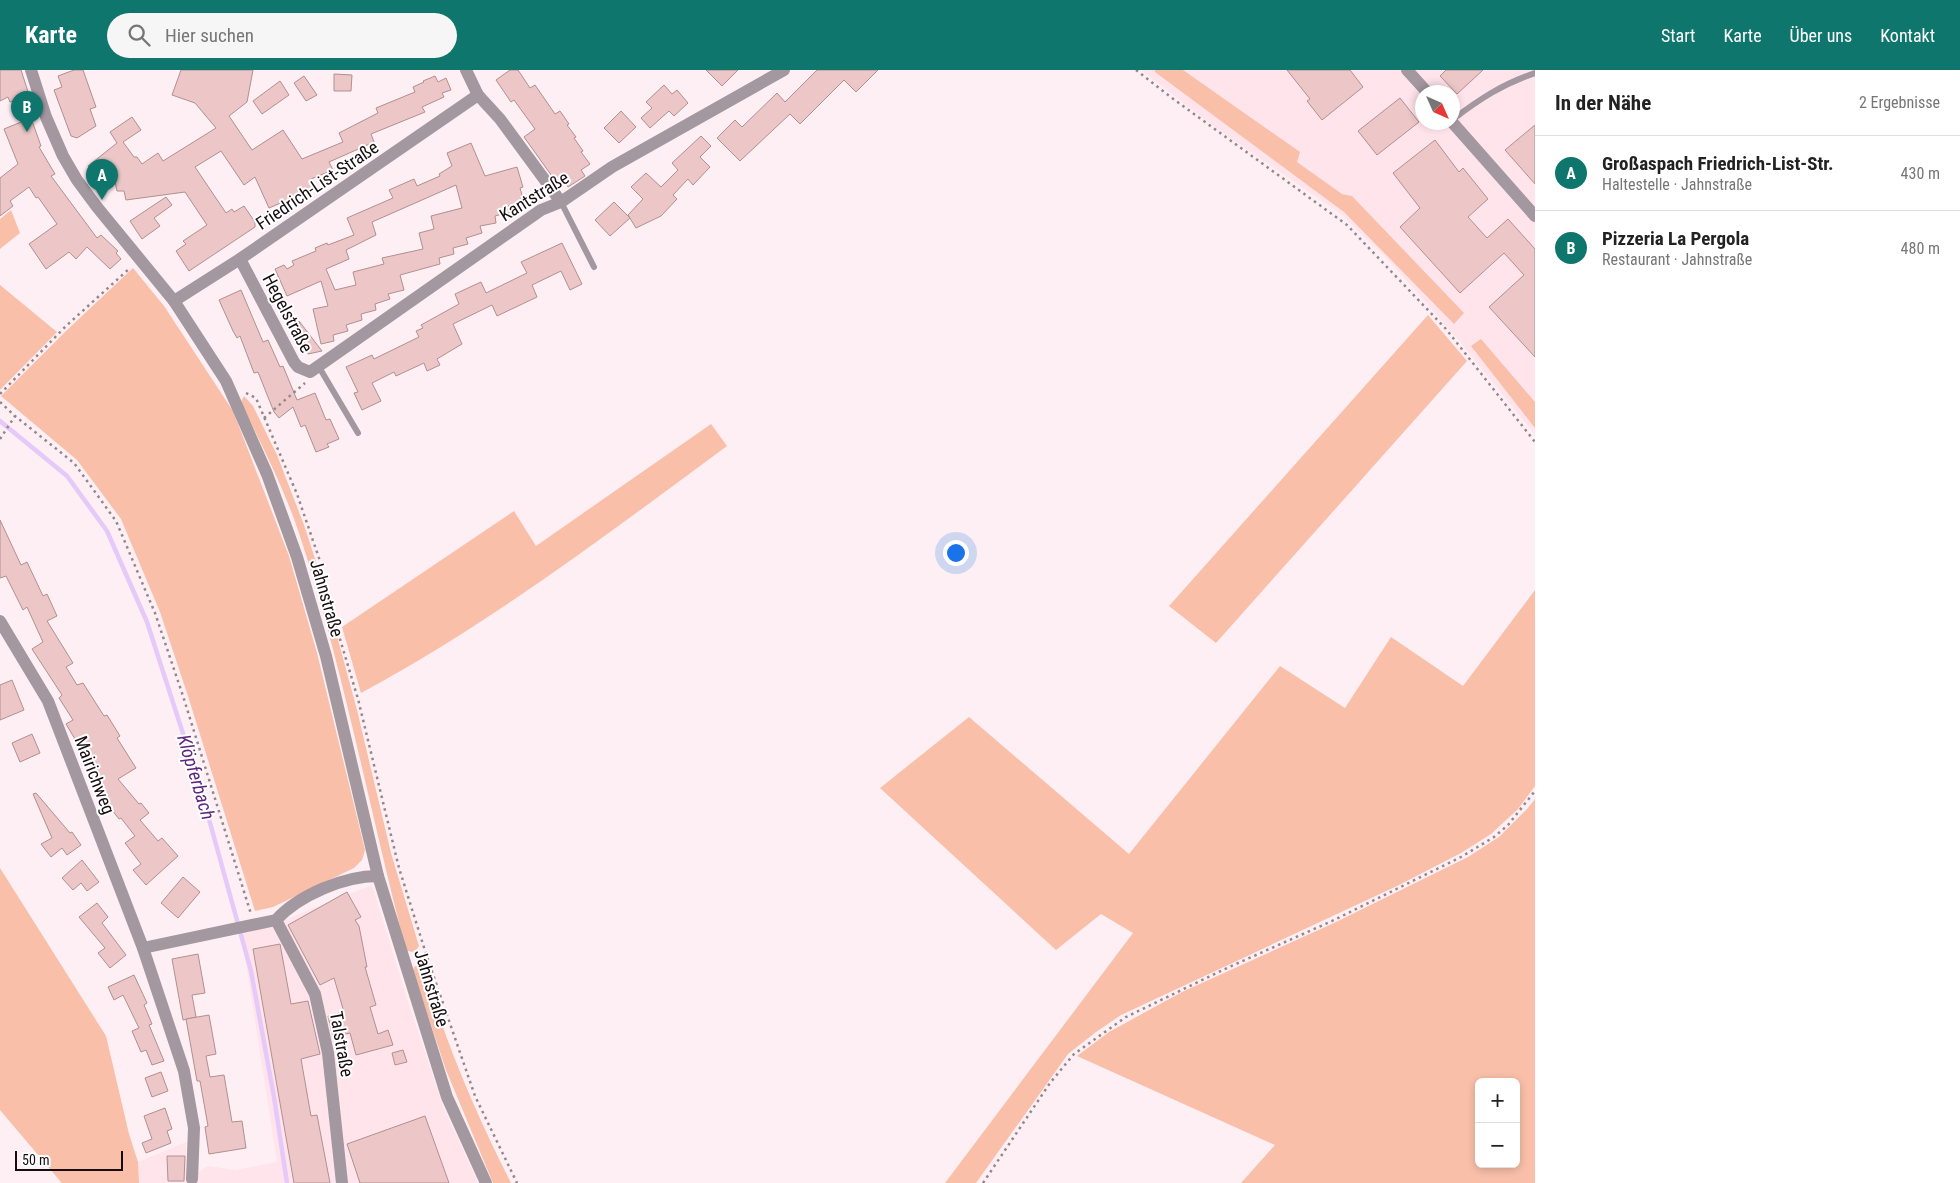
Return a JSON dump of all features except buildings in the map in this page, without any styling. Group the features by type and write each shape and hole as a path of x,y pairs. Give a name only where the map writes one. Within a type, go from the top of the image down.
{"street":[{"name":"Jahnstraße","path":"32,70 46,116 63,156 77,180 174,301 226,381 267,474 297,557 326,656 378,876 448,1097 486,1183"},
{"path":"466,70 478,95 500,119 561,202"},
{"name":"Kantstraße","path":"314,370 541,210 561,202 612,167 784,70"},
{"path":"1407,70 1421,85"},
{"name":"Friedrich-List-Straße","path":"174,301 240,259 478,95"},
{"path":"1460,130 1535,216"},
{"name":"Hegelstraße","path":"240,259 294,362 298,368 314,370"},
{"name":"Mairichweg","path":"0,621 48,701 143,948 184,1071 194,1128 192,1179"},
{"path":"143,948 276,920 288,908 322,890 360,876 378,876"},
{"name":"Talstraße","path":"276,920 314,994 328,1053 341,1129 342,1183"}],"lane":[{"path":"1460,114 1482,96 1512,81 1535,73"},
{"path":"561,202 594,267"},
{"name":"Hegelstraße","path":"314,370 358,433"}],"path":[{"path":"1136,70 1347,225 1446,329 1535,442"},
{"path":"0,394 66,326 140,259"},
{"path":"264,418 304,384 314,370"},
{"path":"226,381 256,398 297,494 321,564 337,629 358,699 399,868 427,957 475,1096 517,1183"},
{"path":"0,402 74,463 116,521 155,613 164,640 250,926"},
{"path":"0,438 15,416"},
{"path":"983,1183 1050,1083 1074,1054 1126,1016 1226,968 1332,921 1461,857 1494,837 1508,824 1535,791"}],"shaded area":[{"path":"1141,70 1535,70 1535,435 1456,337 1390,262 1342,215 1215,127"},
{"path":"1155,70 1183,70 1300,152 1297,162 1342,194 1352,196 1464,313 1454,324 1344,212 1155,72"},
{"path":"11,210 20,233 0,249 0,219"},
{"path":"133,268 164,306 233,411 289,556 317,653 365,850 362,860 354,868 273,907 255,911 160,612 121,519 77,460 1,396"},
{"path":"0,285 57,332 0,390"},
{"path":"1428,315 1467,361 1216,643 1169,606"},
{"path":"1481,339 1535,402 1535,428 1471,346"},
{"path":"244,396 253,406 277,455 304,525 321,577 357,710 391,853 419,946 412,952 406,950 342,685 314,581 286,497 241,402"},
{"path":"711,424 727,446 594,544 503,607 409,666 361,693 342,627 514,511 536,546"},
{"path":"1535,590 1535,786 1518,809 1491,834 1461,853 1397,886 1121,1015 1068,1054 976,1183 945,1183 1133,933 1101,914 1056,950 880,788 969,717 1129,854 1280,666 1345,708 1391,637 1463,686"},
{"path":"1535,799 1535,1183 1241,1183 1275,1145 1077,1056 1109,1032 1182,992 1334,923 1468,857 1499,837"},
{"path":"0,868 106,1036 129,1134 138,1162 139,1183 60,1183 0,1110"},
{"path":"372,885 443,1106 478,1183 139,1183 138,1162 186,1142 186,1180 208,1166 236,1170 277,1162 241,931 282,921"},
{"path":"422,963 428,972 434,1002 461,1074 511,1183 493,1183 446,1070 413,971 414,967"}],"waterway":[{"name":"Klöpferbach","path":"0,421 67,476 107,531 147,622 199,783 251,971 274,1097 287,1183"}],"place":[{"name":"Pizzeria La Pergola","path":"27,132"},
{"name":"Großaspach Friedrich-List-Str.","path":"102,200"}]}
